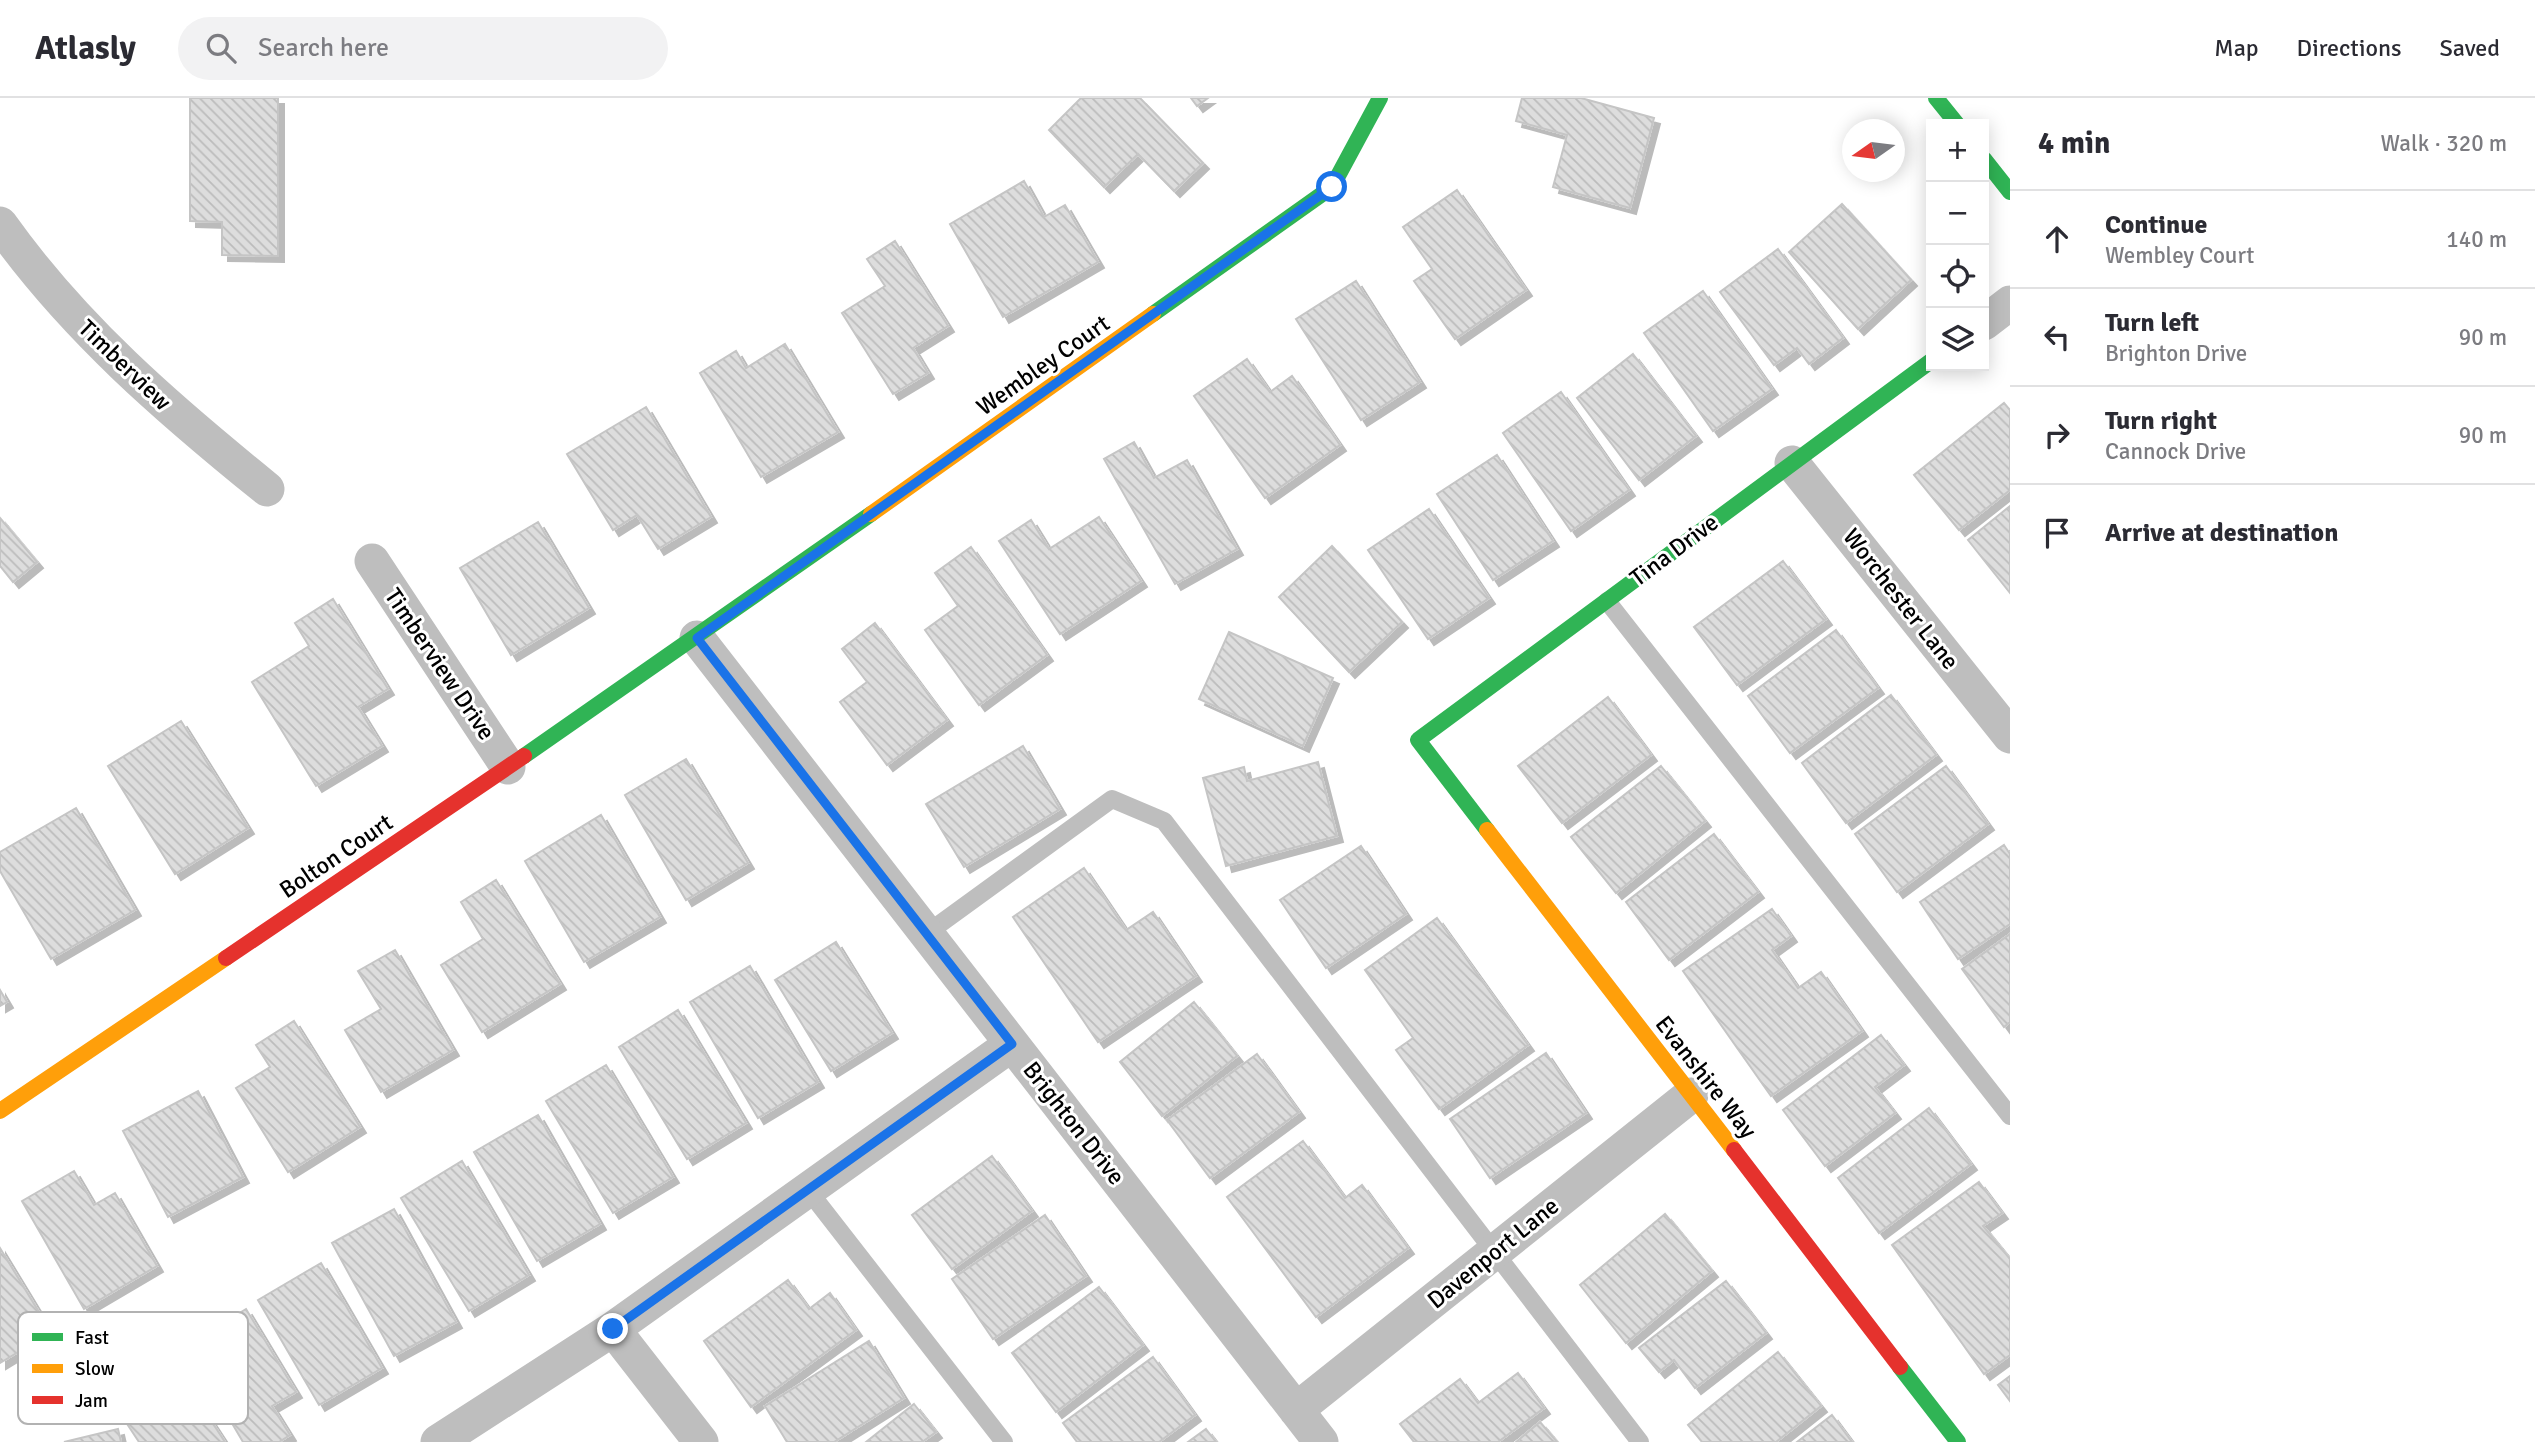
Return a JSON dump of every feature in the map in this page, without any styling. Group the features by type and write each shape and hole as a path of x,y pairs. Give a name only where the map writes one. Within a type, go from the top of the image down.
{"street":[{"name":"Wembley Court","path":"697,638 1332,187 1380,98"},
{"path":"1936,98 1952,119"},
{"path":"1989,165 2010,192"},
{"name":"Timberview","path":"0,224 38,277 127,369 267,489"},
{"path":"1989,319 2010,303"},
{"name":"Tina Drive","path":"1418,740 1926,365"},
{"name":"Worchester Lane","path":"1792,463 2010,736"},
{"name":"Timberview Drive","path":"372,561 508,767"},
{"name":"Bolton Court","path":"0,1111 697,638"},
{"name":"Brighton Drive","path":"697,638 1321,1442"},
{"name":"Evanshire Way","path":"1418,740 1958,1442"},
{"path":"438,1442 613,1329 1012,1044"},
{"name":"Davenport Lane","path":"1296,1410 1691,1095"},
{"path":"613,1329 701,1442"}],"lane":[{"path":"1606,601 2010,1116"},
{"path":"926,934 1112,800 1164,821 1640,1442"},
{"path":"808,1190 1004,1442"}],"building":[{"path":"190,98 278,98 278,256 222,255 222,222 190,221"},
{"path":"1081,98 1140,98 1203,163 1174,191 1138,154 1104,187 1049,130"},
{"path":"1191,98 1208,98 1197,106"},
{"path":"1522,98 1581,98 1654,118 1630,208 1553,187 1567,135 1516,121"},
{"path":"1024,181 1044,217 1065,205 1098,262 1003,317 950,224"},
{"path":"1457,190 1526,290 1455,339 1414,281 1432,269 1403,227"},
{"path":"1842,204 1911,280 1858,329 1789,252"},
{"path":"895,241 948,326 913,348 928,373 893,394 842,313 885,286 867,259"},
{"path":"1778,249 1843,338 1809,364 1797,348 1774,365 1720,292"},
{"path":"1356,281 1420,382 1361,420 1296,319"},
{"path":"1703,291 1772,389 1713,431 1644,333"},
{"path":"785,344 838,432 761,477 700,373 736,351 746,368"},
{"path":"1633,354 1696,436 1639,480 1577,398"},
{"path":"1247,359 1270,392 1292,376 1340,445 1265,498 1194,396"},
{"path":"1561,392 1629,490 1571,531 1503,433"},
{"path":"2004,403 2010,410 2010,490 1959,530 1914,475"},
{"path":"646,407 711,517 658,549 637,515 613,530 567,454"},
{"path":"1134,442 1154,478 1187,460 1237,549 1175,584 1104,459"},
{"path":"1497,455 1553,541 1493,580 1437,494"},
{"path":"2010,506 2010,593 1968,540"},
{"path":"1429,509 1489,598 1428,639 1368,550"},
{"path":"1099,517 1141,581 1060,634 999,541 1031,520 1049,549"},
{"path":"0,518 37,562 13,582 0,566"},
{"path":"538,522 589,608 511,655 460,568"},
{"path":"1332,546 1402,622 1349,672 1279,597"},
{"path":"971,547 1047,655 979,705 925,630 958,606 935,573"},
{"path":"1783,561 1826,619 1737,685 1694,627"},
{"path":"333,599 388,689 358,707 382,746 316,786 252,682 309,646 295,623"},
{"path":"875,623 947,720 887,765 840,702 867,682 842,649"},
{"path":"1836,630 1878,688 1790,753 1748,696"},
{"path":"1229,632 1333,678 1303,746 1199,699"},
{"path":"1891,695 1936,755 1846,823 1802,763"},
{"path":"1608,697 1651,755 1562,823 1518,766"},
{"path":"181,721 248,828 175,874 108,766"},
{"path":"1023,746 1060,809 964,867 926,804"},
{"path":"686,759 748,863 686,900 625,795"},
{"path":"1318,762 1337,836 1226,866 1203,778 1244,767 1247,781"},
{"path":"1661,766 1705,821 1616,893 1571,837"},
{"path":"1946,766 1988,824 1897,892 1855,834"},
{"path":"76,808 135,910 51,959 0,871 0,852"},
{"path":"601,815 660,917 584,962 525,861"},
{"path":"1714,834 1758,892 1669,960 1626,902"},
{"path":"2004,845 2010,854 2010,924 1958,959 1920,902"},
{"path":"1361,846 1406,914 1326,968 1280,900"},
{"path":"1084,868 1126,930 1153,912 1196,976 1098,1042 1013,917"},
{"path":"496,880 560,984 482,1032 441,965 483,939 461,902"},
{"path":"1772,909 1791,936 1772,950 1798,988 1821,972 1862,1031 1771,1096 1683,971"},
{"path":"1437,918 1528,1045 1439,1109 1396,1050 1413,1038 1365,970"},
{"path":"2010,934 2010,1022 2004,1027 1962,969"},
{"path":"836,942 892,1033 831,1071 775,980"},
{"path":"395,950 453,1050 381,1092 345,1030 381,1009 358,971"},
{"path":"750,966 818,1082 758,1118 690,1002"},
{"path":"0,990 7,1002 0,1006"},
{"path":"1194,1002 1237,1056 1162,1116 1120,1062"},
{"path":"678,1010 746,1123 687,1159 619,1047"},
{"path":"294,1021 360,1127 288,1172 236,1088 270,1067 256,1045"},
{"path":"1881,1035 1904,1065 1875,1087 1895,1113 1825,1166 1783,1110"},
{"path":"1546,1053 1586,1113 1490,1178 1450,1119"},
{"path":"1257,1054 1299,1112 1210,1178 1167,1120"},
{"path":"606,1065 673,1177 613,1213 546,1101"},
{"path":"198,1091 243,1177 168,1217 123,1131"},
{"path":"1929,1108 1971,1164 1879,1233 1838,1178"},
{"path":"538,1115 600,1224 537,1261 474,1152"},
{"path":"1303,1141 1345,1198 1362,1185 1408,1248 1316,1317 1227,1197"},
{"path":"992,1156 1032,1211 952,1269 912,1215"},
{"path":"462,1161 529,1275 469,1311 401,1198"},
{"path":"74,1171 94,1205 115,1193 157,1266 84,1309 22,1201"},
{"path":"1979,1182 2002,1213 1983,1226 2010,1259 2010,1355 1984,1374 1892,1245"},
{"path":"394,1209 456,1322 394,1356 332,1243"},
{"path":"1665,1214 1712,1271 1626,1343 1580,1285"},
{"path":"1045,1215 1086,1276 993,1339 952,1279"},
{"path":"0,1248 39,1312 18,1312 18,1352 0,1363"},
{"path":"321,1263 382,1368 319,1405 258,1300"},
{"path":"788,1280 809,1309 830,1293 856,1330 751,1407 704,1341"},
{"path":"1726,1281 1766,1333 1695,1388 1674,1360 1659,1372 1639,1348"},
{"path":"1099,1287 1143,1345 1056,1412 1012,1353"},
{"path":"248,1312 296,1392 272,1406 290,1435 279,1442 243,1442 232,1424 248,1424"},
{"path":"869,1341 904,1398 834,1442 787,1442 765,1406"},
{"path":"1778,1352 1821,1406 1776,1442 1702,1442 1688,1425"},
{"path":"1153,1357 1195,1415 1159,1442 1077,1442 1063,1423"},
{"path":"1518,1373 1544,1408 1498,1442 1414,1442 1400,1424 1460,1379 1478,1403"},
{"path":"2010,1376 2010,1401 1998,1385"},
{"path":"914,1404 936,1432 922,1442 866,1442"},
{"path":"1832,1415 1852,1442 1797,1442"},
{"path":"1540,1422 1557,1442 1516,1442"},
{"path":"127,1424 213,1424 225,1442 139,1442"},
{"path":"118,1429 121,1442 64,1442"},
{"path":"1206,1429 1216,1442 1188,1442"}],"traffic: fast":[{"path":"1153,314 1332,187 1380,98"},
{"path":"1936,98 1953,119"},
{"path":"1989,165 2010,192"},
{"path":"1487,830 1418,740 1926,365"},
{"path":"524,756 871,514"},
{"path":"1900,1367 1958,1442"}],"traffic: slow":[{"path":"871,514 1153,314"},
{"path":"1487,830 1734,1150"},
{"path":"0,1111 226,958"}],"traffic: jam":[{"path":"226,958 524,756"},
{"path":"1734,1150 1900,1367"}],"route":[{"path":"613,1329 1012,1044 697,638 1332,187"}]}
